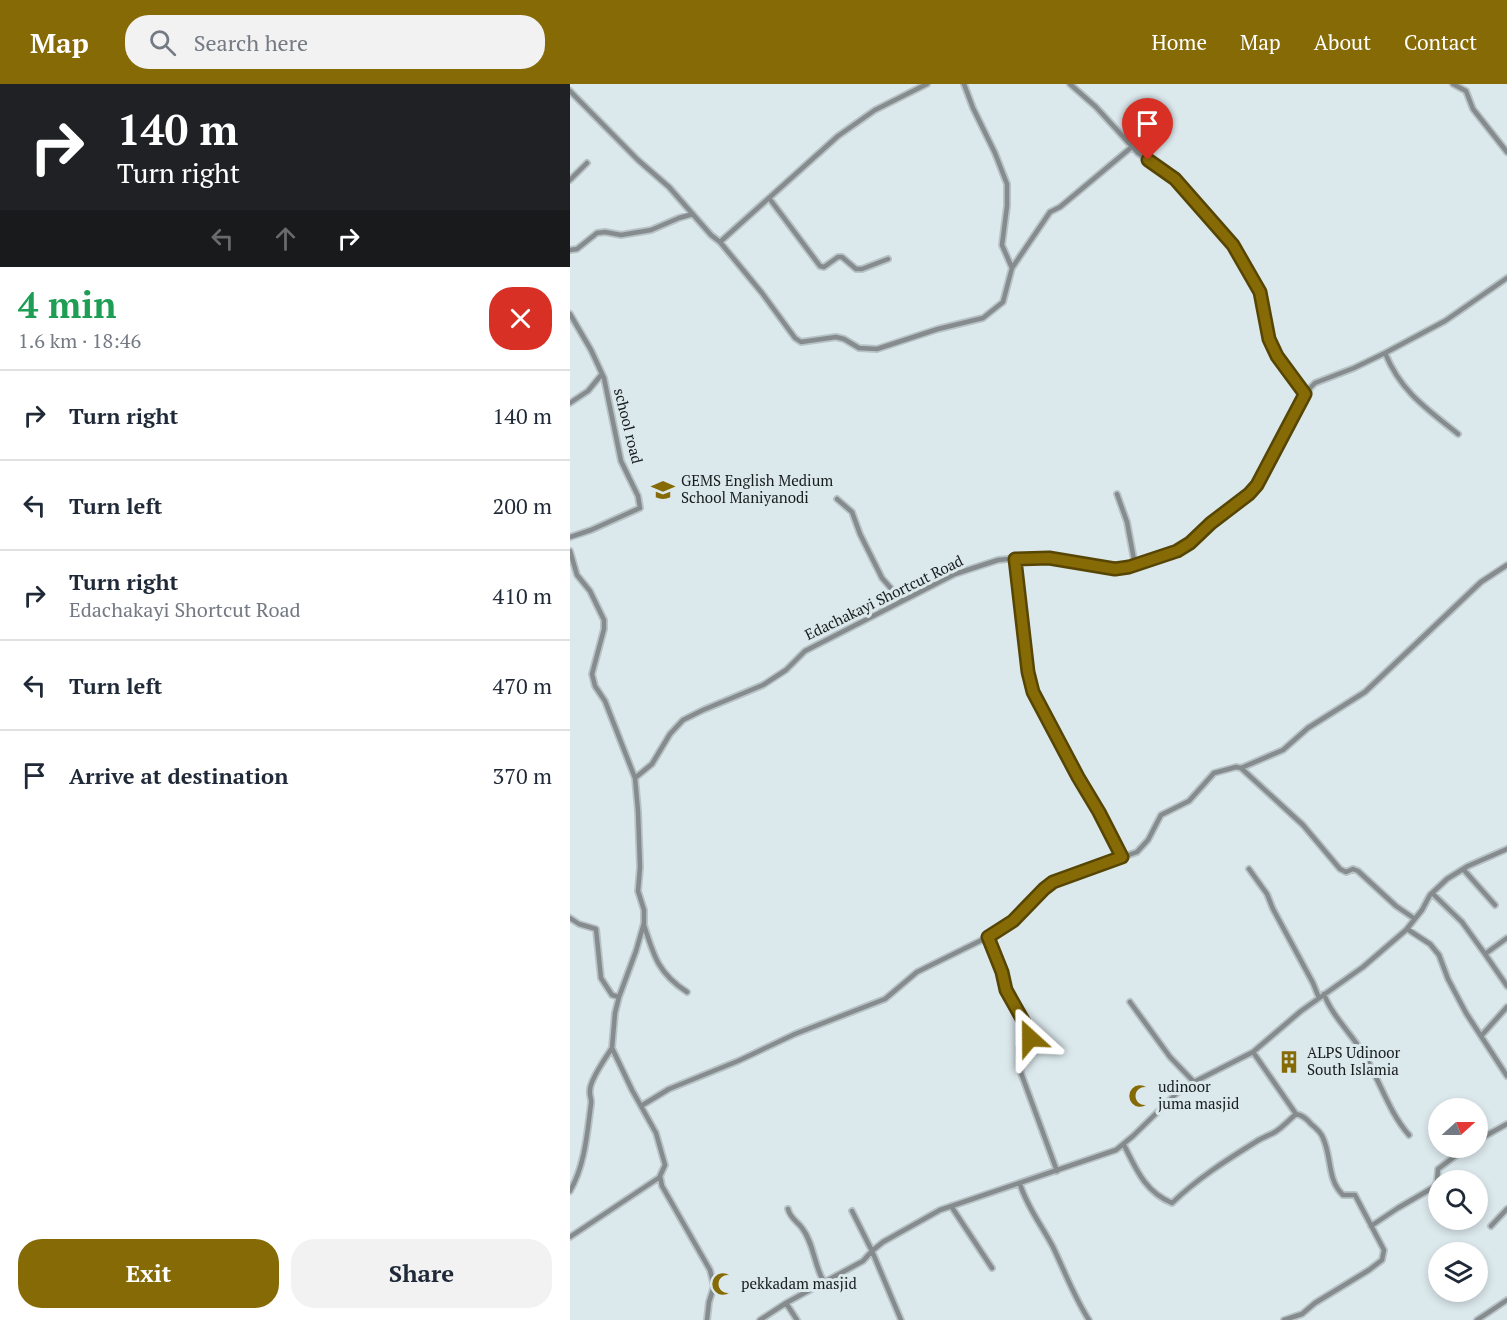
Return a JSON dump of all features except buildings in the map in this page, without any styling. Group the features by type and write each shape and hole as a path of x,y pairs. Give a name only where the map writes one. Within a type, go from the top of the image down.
{"street":[{"path":"720,242 838,136 875,111 927,84"},
{"path":"964,84 1007,184 1002,245 1012,268"},
{"path":"1070,84 1096,107 1138,153 1175,179 1233,245 1260,292 1269,339 1277,356 1305,394"},
{"path":"1453,84 1466,91 1473,109 1507,152"},
{"path":"570,91 669,188 720,242 795,338 801,342 836,337 859,348 877,349 938,329 983,318 1003,302 1012,268 1050,212 1060,207 1133,146"},
{"path":"570,180 587,163"},
{"path":"769,198 820,266 824,267 838,257 842,257 856,269 862,269 888,259"},
{"path":"570,250 578,249 597,234 605,232 621,236 651,230 693,214"},
{"name":"Edachakayi Shortcut Road","path":"635,778 652,764 670,734 683,720 763,685 786,670 805,651 955,574 998,560 1015,559 1049,558 1115,569 1177,551 1190,543 1257,485 1305,394 1315,383 1354,369 1445,321 1507,278"},
{"name":"school road","path":"570,314 602,374 621,461 638,496 640,508 591,531 570,537"},
{"path":"1385,353 1400,383 1423,406 1458,434"},
{"path":"570,403 588,391 602,374"},
{"path":"1117,494 1127,522 1135,565"},
{"path":"837,499 852,512 860,534 882,578 902,601"},
{"path":"570,551 577,575 590,591 604,620 604,629 592,674 635,778 640,867 638,891 644,909 644,923 615,1013 612,1048 590,1090 592,1101 583,1160 570,1191"},
{"path":"1015,559 1028,672 1033,692 1122,857"},
{"path":"641,1106 669,1089 738,1061 795,1034 885,999 917,972 988,937 1013,921 1053,882 1143,847 1161,815 1189,801 1214,773 1236,767 1241,768 1283,750 1308,728 1365,692 1481,582 1507,565"},
{"path":"1241,768 1303,825 1340,869 1346,872 1353,869 1358,871 1396,906 1415,919"},
{"path":"760,1320 786,1303 863,1261 872,1251 901,1231 940,1210 1057,1171 1124,1145 1164,1104 1194,1082 1253,1052 1277,1030 1363,967 1407,929 1432,893 1447,879 1507,849"},
{"path":"1249,869 1267,894 1319,998"},
{"path":"1463,869 1495,905"},
{"path":"1432,893 1462,922 1507,986"},
{"path":"570,918 579,924 596,929 601,978 612,995 619,997"},
{"path":"644,923 662,970 675,984 687,992"},
{"path":"1407,929 1430,944 1439,955 1448,979 1466,1013 1507,1076"},
{"path":"988,937 1002,972 1006,990 1029,1031 1030,1038 1018,1048 1022,1073 1057,1171"},
{"path":"1485,954 1507,938"},
{"path":"1324,994 1332,1011 1363,1052 1389,1104 1409,1135"},
{"path":"1130,1002 1170,1057 1194,1082"},
{"path":"1482,1035 1507,1007"},
{"path":"570,1237 660,1177 665,1165 656,1133 612,1048"},
{"path":"1253,1052 1296,1114 1308,1120 1320,1132 1331,1173 1340,1191 1343,1195 1355,1195 1384,1250 1382,1260 1342,1288 1315,1303 1310,1309 1284,1320"},
{"path":"1124,1145 1134,1168 1151,1190 1160,1198 1172,1203 1212,1169 1227,1162 1264,1136 1275,1132 1296,1114"},
{"path":"1488,1134 1507,1124"},
{"path":"1371,1226 1434,1187 1437,1182 1437,1169 1452,1158"},
{"path":"660,1177 662,1186 710,1270 714,1286 707,1320"},
{"path":"1020,1184 1031,1210 1054,1249 1077,1302 1089,1320"},
{"path":"951,1206 992,1268"},
{"path":"788,1209 789,1215 807,1235 824,1282"},
{"path":"1491,1226 1507,1209"},
{"path":"852,1211 872,1251 901,1320"},
{"path":"1477,1320 1507,1300"},
{"path":"786,1303 797,1320"}],"place":[{"name":"GEMS English Medium School Maniyanodi","path":"663,490"},
{"name":"ALPS Udinoor South Islamia","path":"1289,1062"},
{"name":"udinoor juma masjid","path":"1140,1096"},
{"name":"pekkadam masjid","path":"723,1284"}],"route":[{"path":"1030,1038 1029,1031 1006,990 1002,972 988,937 1013,921 1053,882 1122,857 1033,692 1028,672 1015,559 1049,558 1115,569 1129,567 1177,551 1190,543 1257,485 1305,394 1277,356 1269,339 1260,292 1233,245 1175,179 1148,160"}]}
